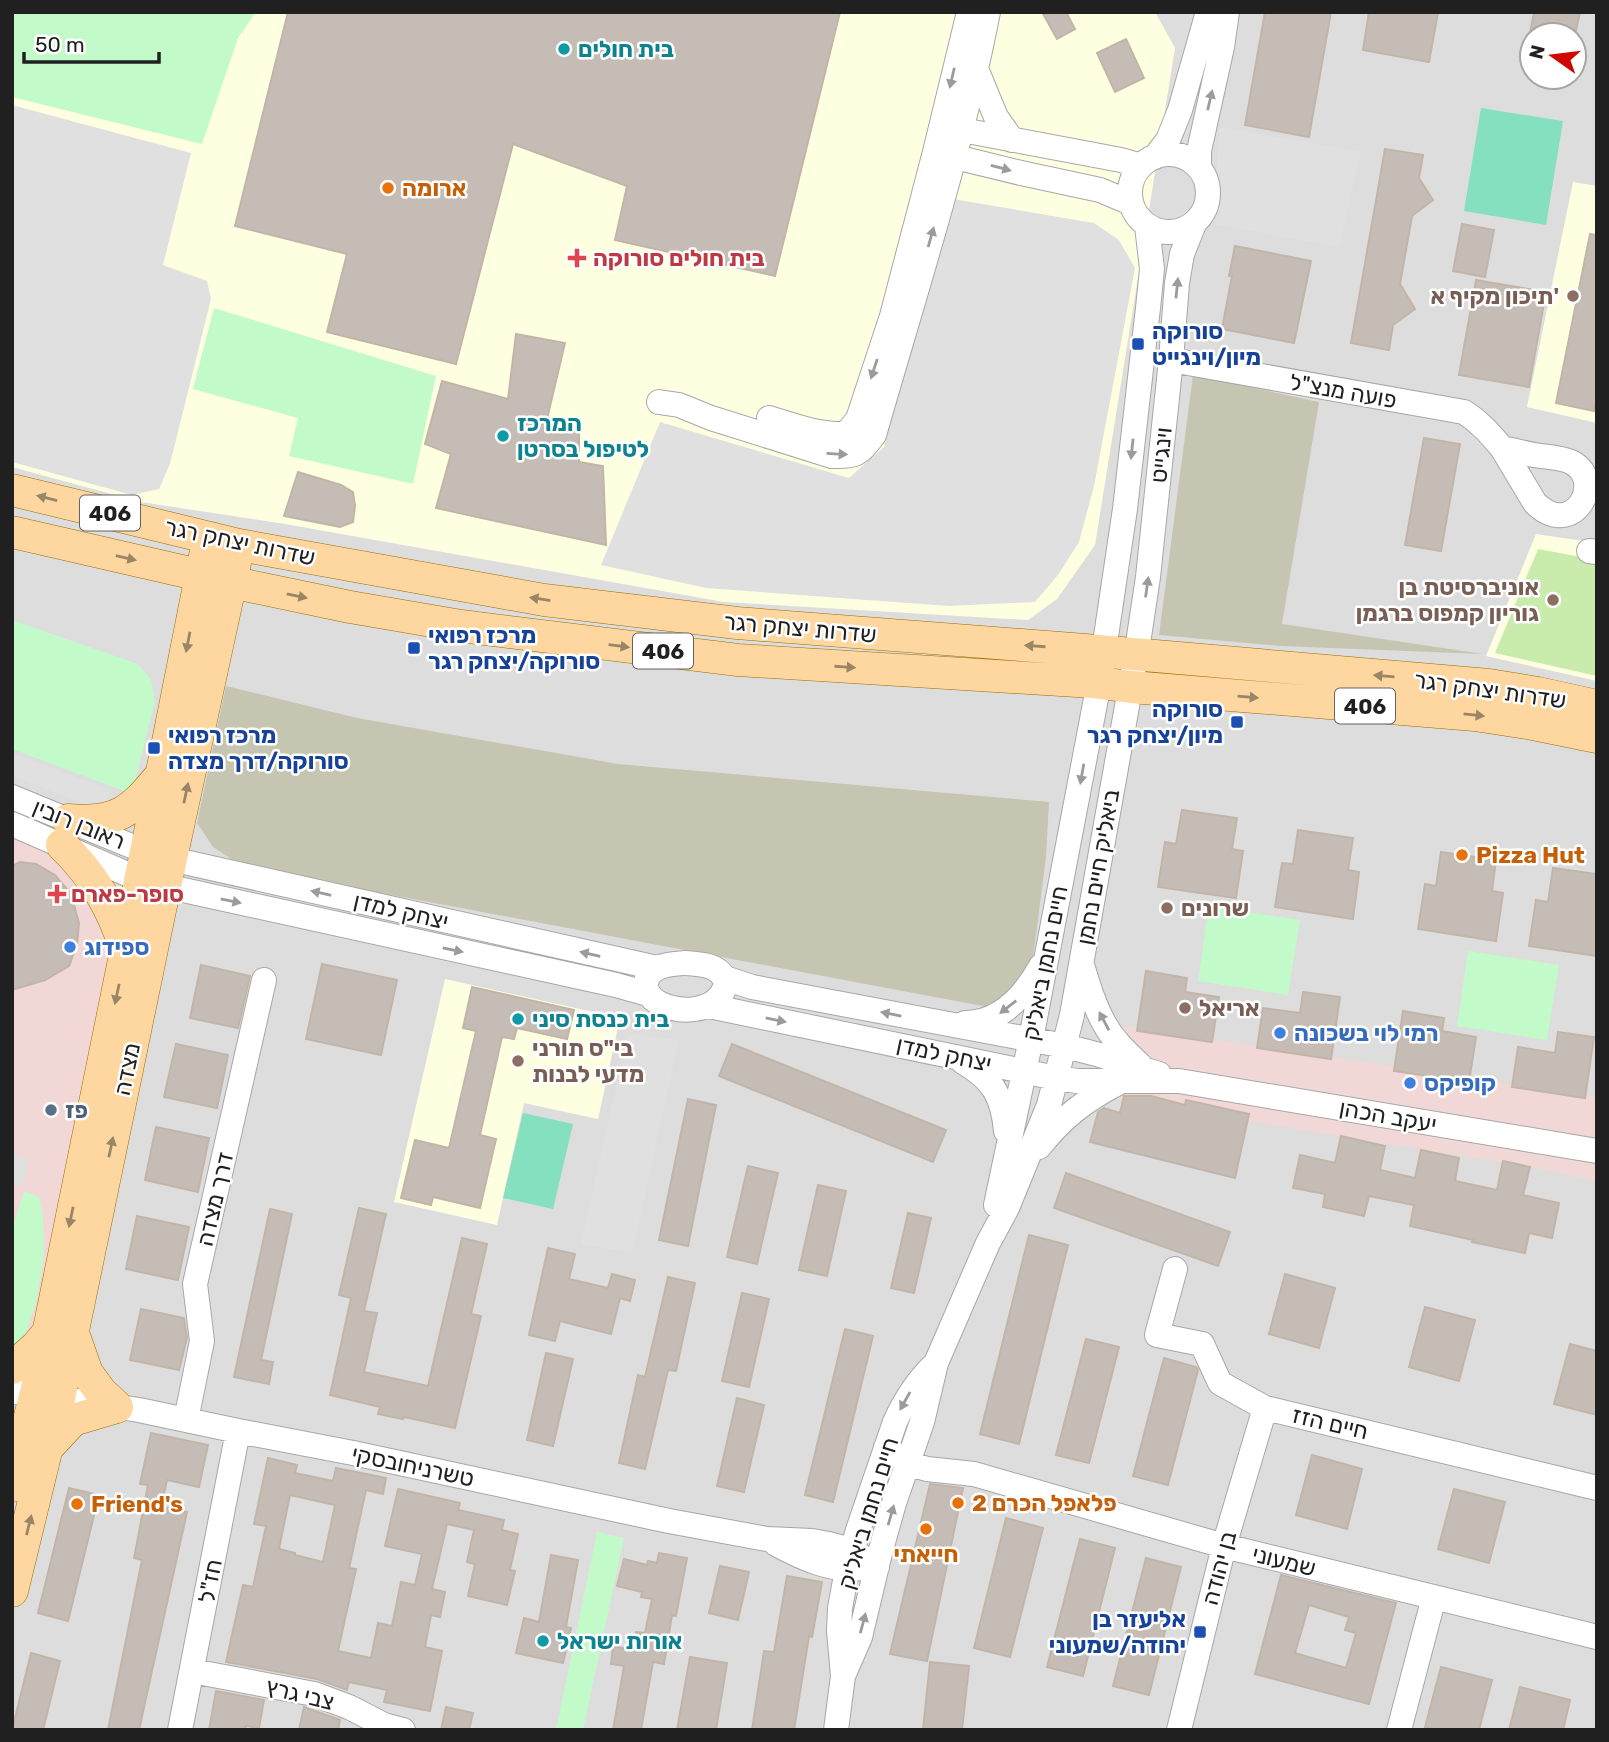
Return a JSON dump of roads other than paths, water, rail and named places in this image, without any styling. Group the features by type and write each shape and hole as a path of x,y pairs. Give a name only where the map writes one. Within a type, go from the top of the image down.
{"main road":[{"name":"שדרות יצחק רגר","path":"12,489 239,545 557,601 737,623 1103,651 1489,685 1597,706"},
{"name":"שדרות יצחק רגר","path":"12,532 216,579 350,607 461,626 738,660 1099,683 1475,715 1597,737"},
{"name":"מצדה","path":"12,1486 28,1433 36,1394 60,1333 216,579 208,537"},
{"name":"מצדה","path":"60,1333 126,950 156,869 162,774 216,579 239,545"},
{"path":"126,950 120,929 100,890 76,859 65,832 95,820 115,816 128,809 162,774"},
{"path":"12,1368 36,1347 60,1333 101,1392 117,1406"},
{"path":"28,1433 117,1406"},
{"name":"מצדה","path":"12,1591 28,1433"}],"street":[{"path":"669,403 716,402 817,433 846,434 858,419 945,154 969,12"},
{"path":"951,128 977,71 988,12"},
{"path":"1208,12 1180,110 1168,140 1133,177 1130,190 1131,203 1140,220 1158,231 1170,233 1194,224 1207,204 1209,191 1199,167 1199,151 1227,12"},
{"path":"977,71 996,117 1012,140"},
{"path":"951,128 1121,160 1148,161 1174,154 1184,156 1199,167"},
{"path":"945,154 1100,190 1131,203"},
{"name":"וינגייט","path":"1131,687 1148,576 1177,283 1182,254 1194,224"},
{"name":"וינגייט","path":"1099,683 1125,509 1148,308 1152,269 1147,226"},
{"name":"פועה מנצ\"ל","path":"1171,360 1464,412 1476,419 1502,448"},
{"name":"חיים נחמן ביאליק","path":"843,1676 860,1637 877,1567 928,1401 936,1363 988,1243 1007,1208 1016,1156 1023,1071 1099,683"},
{"name":"ביאליק חיים נחמן","path":"1065,1046 1131,687"},
{"name":"ראובן רובין","path":"12,797 65,832 156,869"},
{"name":"ראובן רובין","path":"12,824 65,832"},
{"name":"יצחק למדן","path":"156,869 657,968"},
{"name":"יצחק למדן","path":"156,869 648,994"},
{"path":"942,1023 971,1023 995,1017 1026,990 1048,953"},
{"path":"1081,962 1104,1023 1118,1045 1143,1068"},
{"path":"672,964 697,964 715,969 725,978 725,989 720,998 709,1006 698,1009 672,1008 654,1000 648,994 646,985 648,977 657,968 672,964"},
{"name":"יצחק למדן","path":"725,978 752,987 1065,1046"},
{"name":"דרך מצדה","path":"186,1420 202,1341 195,1284 264,979"},
{"name":"יצחק למדן","path":"709,1006 1056,1078"},
{"name":"חיים נחמן ביאליק","path":"1016,1156 1049,1105 1065,1046"},
{"name":"יעקב הכהן","path":"1065,1046 1180,1081"},
{"path":"936,1052 974,1068 993,1087 1000,1101 1016,1156 1052,1131 1073,1110 1121,1081"},
{"name":"יעקב הכהן","path":"1056,1078 1077,1081 1180,1081 1597,1151"},
{"name":"חיים הזז","path":"1175,1269 1157,1335 1202,1345 1220,1383 1265,1408 1597,1488"},
{"name":"חיים נחמן ביאליק","path":"836,1730 843,1676 838,1631 850,1560 895,1422 910,1393 936,1363"},
{"name":"טשרניחובסקי","path":"36,1394 117,1406 352,1453 669,1521 767,1539 805,1558 850,1560 877,1567"},
{"name":"בן יהודה","path":"1179,1730 1224,1546 1265,1408"},
{"name":"חז\"ל","path":"180,1730 238,1431"},
{"name":"שמעוני","path":"886,1447 910,1454 939,1454 974,1474 1224,1546 1597,1637"},
{"path":"1399,1730 1434,1597"},
{"name":"צבי גרץ","path":"192,1671 314,1694 349,1707 384,1725 403,1730"}],"place":[{"name":"בית חולים","path":"564,49"},
{"name":"ארומה","path":"388,188"},
{"name":"בית חולים סורוקה","path":"577,258"},
{"name":"תיכון מקיף א'","path":"1573,296"},
{"name":"סורוקה מיון/וינגייט","path":"1138,344"},
{"name":"המרכז לטיפול בסרטן","path":"503,436"},
{"name":"אוניברסיטת בן גוריון קמפוס ברגמן","path":"1553,600"},
{"name":"מרכז רפואי סורוקה/יצחק רגר","path":"414,648"},
{"name":"סורוקה מיון/יצחק רגר","path":"1237,722"},
{"name":"מרכז רפואי סורוקה/דרך מצדה","path":"154,748"},
{"name":"Pizza Hut","path":"1462,855"},
{"name":"סופר-פארם","path":"57,894"},
{"name":"שרונים","path":"1167,908"},
{"name":"ספידוג","path":"70,947"},
{"name":"אריאל","path":"1185,1008"},
{"name":"בית כנסת סיני","path":"518,1019"},
{"name":"רמי לוי בשכונה","path":"1280,1033"},
{"name":"בי\"ס תורני מדעי לבנות","path":"518,1061"},
{"name":"קופיקס","path":"1410,1083"},
{"name":"פז","path":"51,1110"},
{"name":"פלאפל הכרם 2","path":"958,1503"},
{"name":"Friend's","path":"77,1504"},
{"name":"חייאתי","path":"926,1529"},
{"name":"אליעזר בן יהודה/שמעוני","path":"1200,1632"},
{"name":"אורות ישראל","path":"543,1641"}]}
